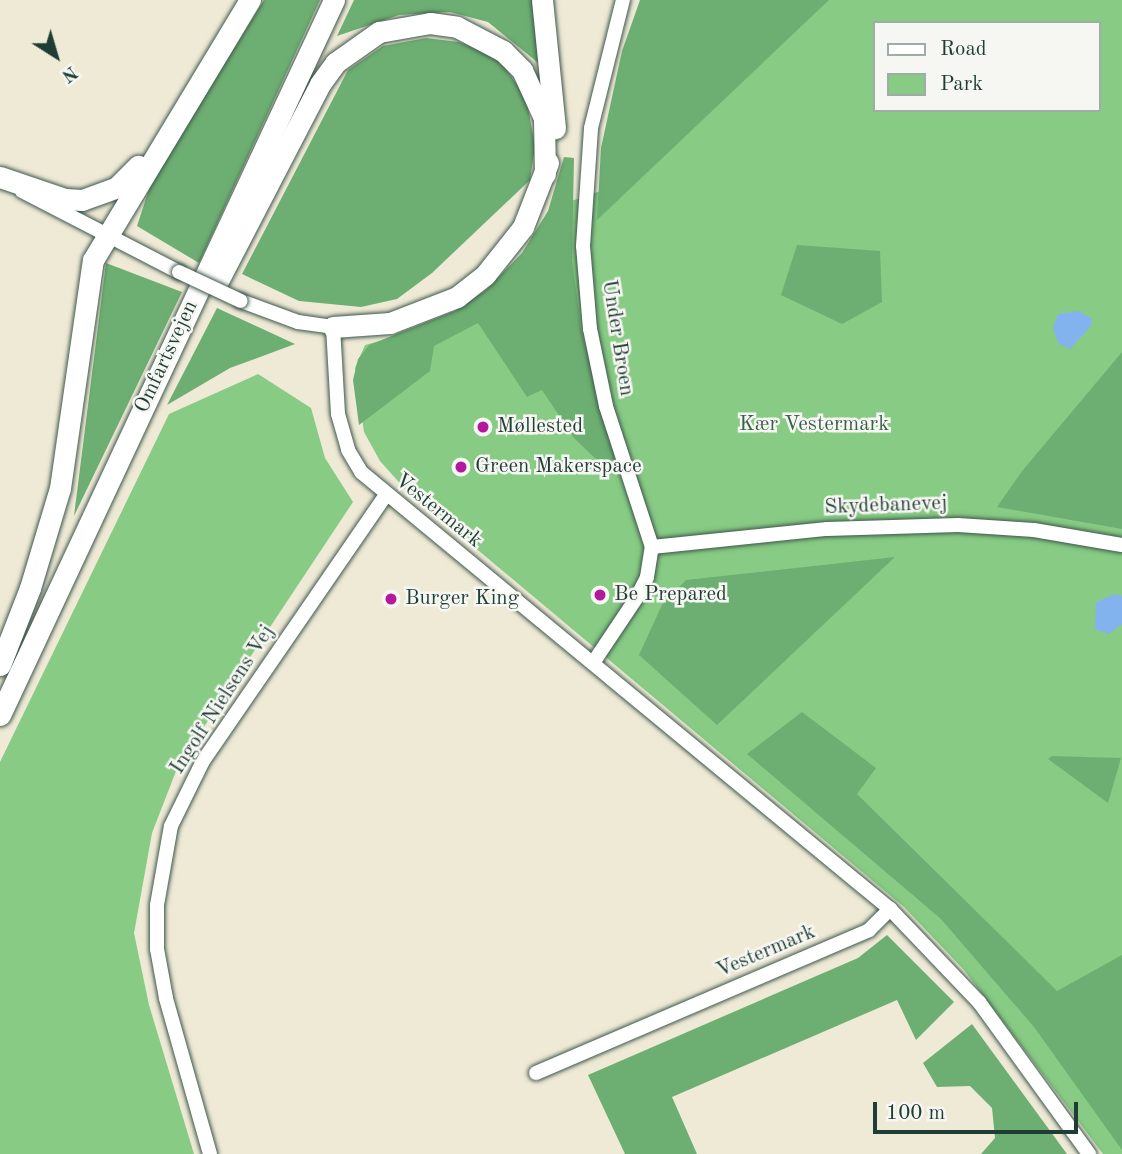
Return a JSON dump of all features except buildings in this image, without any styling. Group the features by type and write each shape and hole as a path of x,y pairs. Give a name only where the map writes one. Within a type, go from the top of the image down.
{"highway":[{"path":"0,665 42,552 60,488 93,260 183,105 250,0"},
{"name":"Omfartsvejen","path":"0,715 334,0"},
{"path":"333,327 390,323 457,297 506,252 536,202 555,127 542,0"},
{"path":"140,416 200,316 320,84 355,45 379,32 430,23 457,27 503,51 535,93 544,118 545,174"},
{"path":"0,177 65,200 96,198 132,173 183,105"}],"street":[{"name":"Under Broen","path":"593,663 637,597 647,577 652,547 606,406 590,329 583,246 590,128 623,0"},
{"path":"0,177 106,236 241,301 298,322 333,327"},
{"name":"Vestermark","path":"333,327 338,414 348,450 385,496 593,663 890,909 979,1002 1089,1154"},
{"name":"Ingolf Nielsens Vej","path":"210,1154 166,998 157,949 157,905 171,826 203,761 385,496"},
{"name":"Skydebanevej","path":"652,547 827,529 958,525 1034,530 1122,545"},
{"name":"Vestermark","path":"536,1073 869,930 890,909"}],"green space":[{"path":"264,0 320,0 199,263 137,226 152,180"},
{"path":"354,0 534,0 542,66 488,22 450,12 399,15 337,36"},
{"path":"640,0 829,0 597,220 601,148 622,51"},
{"name":"Kær Vestermark","path":"819,0 1122,0 1122,1154 1103,1154 964,970 904,907 405,489 380,461 364,432 355,368 365,345 434,326 470,307 530,247 554,207 621,184"},
{"path":"426,38 459,42 498,58 526,97 535,146 530,180 432,273 397,299 361,307 299,301 242,274 348,70 383,46"},
{"path":"564,157 574,158 572,260 581,329 615,459 602,465 574,438 542,390 527,397 478,323 434,346 430,371 359,425 353,380 358,359 369,345 455,311 487,289 522,253 548,211"},
{"path":"797,245 880,251 882,302 842,324 781,295"},
{"path":"106,263 182,292 74,516"},
{"path":"217,308 295,344 230,368 167,405"},
{"path":"1122,352 1122,529 997,507 1023,470"},
{"path":"258,374 311,408 325,458 353,502 178,766 152,833 134,933 149,1005 194,1154 0,1154 0,762 169,414"},
{"path":"895,557 717,725 639,655 662,605 686,580"},
{"path":"802,712 876,768 857,794 1057,991 1122,955 1122,1150 1034,1027 941,919 747,754"},
{"path":"1052,756 1121,758 1108,803 1048,759"},
{"path":"887,935 954,1002 916,1040 897,1000 672,1097 697,1154 625,1154 588,1075 858,958"},
{"path":"972,1024 1067,1154 981,1154 995,1138 992,1108 970,1086 937,1087 923,1063"}],"water":[{"path":"1079,311 1092,319 1091,326 1070,349 1058,343 1053,328 1058,314"},
{"path":"1115,594 1122,596 1122,624 1109,634 1095,629 1096,602"}],"place":[{"name":"Møllested","path":"483,427"},
{"name":"Green Makerspace","path":"461,467"},
{"name":"Be Prepared","path":"600,595"},
{"name":"Burger King","path":"391,599"}]}
